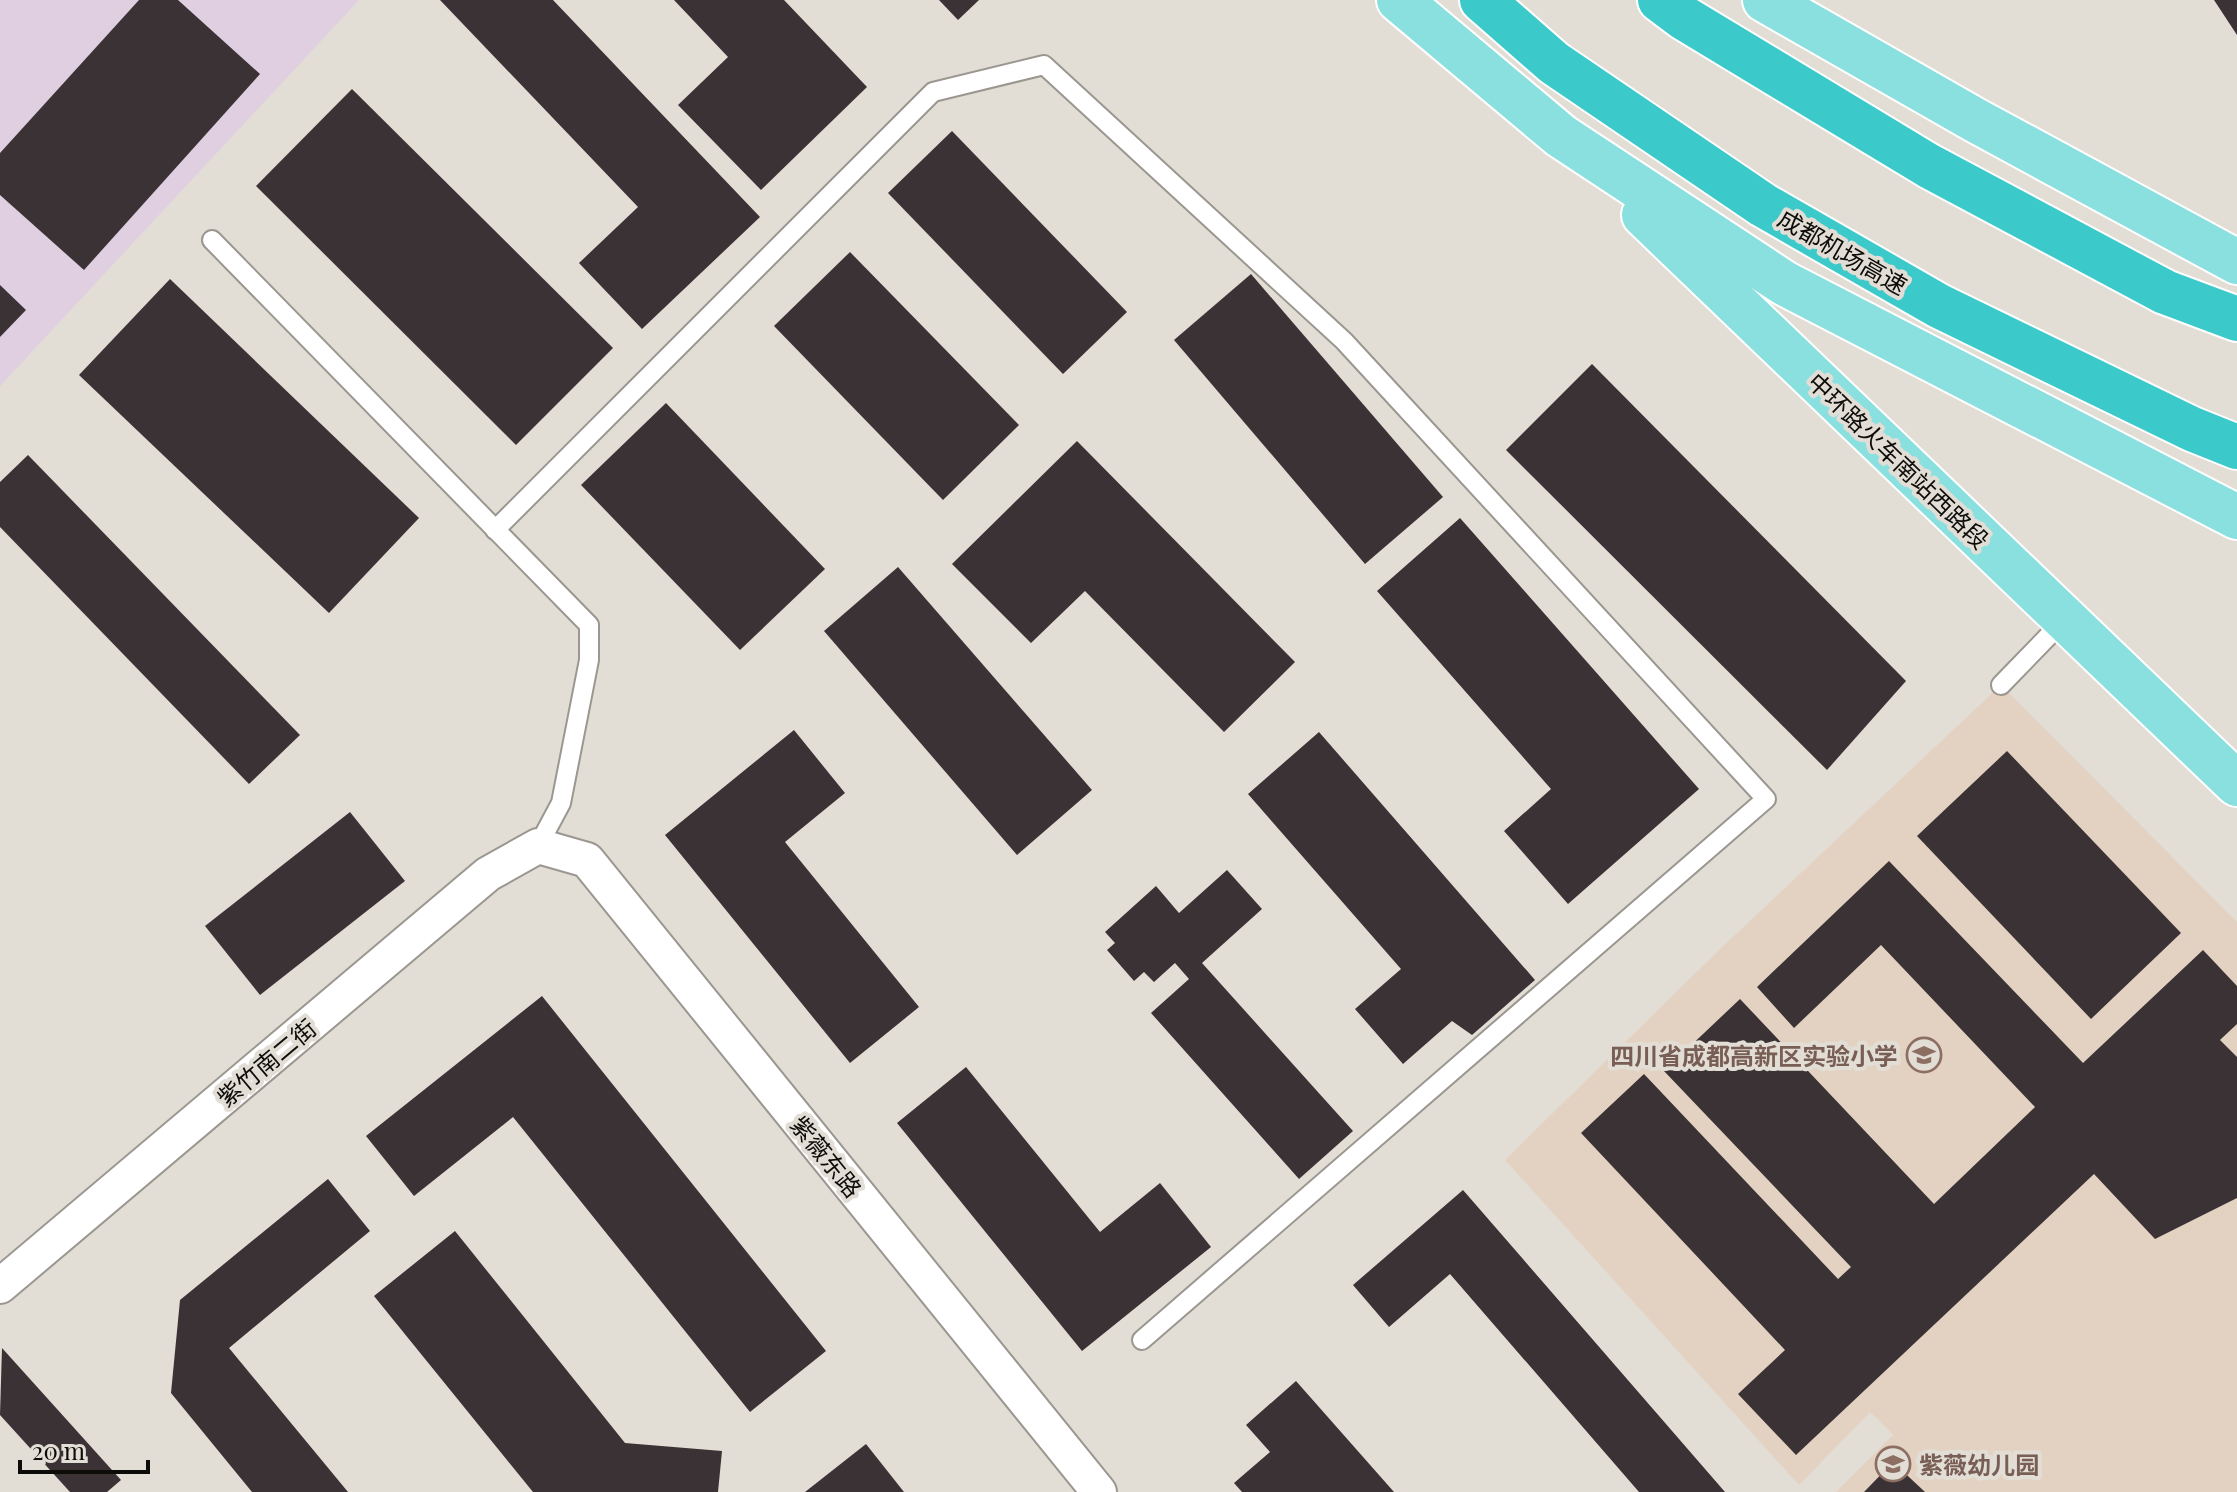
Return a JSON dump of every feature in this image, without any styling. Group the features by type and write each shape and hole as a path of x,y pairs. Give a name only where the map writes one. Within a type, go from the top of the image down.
{"highway":[{"name":"成都机场高速","path":"1482,0 1554,63 1763,205 1939,306 2192,429 2237,447"},
{"path":"1660,0 1684,18 1929,166 2165,292 2237,319"}],"main road":[{"name":"中环路火车南站西路段","path":"1399,0 1561,136 2237,784"},
{"path":"1765,0 1975,120 2237,262"},
{"name":"中环路火车南站西路段","path":"1561,136 1784,283 2237,517"}],"street":[{"name":"紫竹南二街","path":"0,1286 488,874 538,846"},
{"name":"紫薇东路","path":"538,846 587,860 1099,1492"}],"lane":[{"path":"495,530 933,92 1044,65 1344,341 1766,799 1142,1340"},
{"path":"212,240 589,625 589,660 561,803 538,846"},
{"path":"2001,685 2065,619"}],"shaded area":[{"path":"0,0 359,0 0,386"},
{"name":"四川省成都高新区实验小学","path":"2001,685 2237,922 2237,1492 1836,1492 1893,1435 1930,1471 1870,1412 1799,1485 1505,1160 1719,950"}],"building":[{"path":"139,0 178,0 260,74 84,270 0,195 0,153"},
{"path":"440,0 553,0 760,217 642,329 579,263 638,207"},
{"path":"674,0 784,0 867,87 761,190 678,105 728,57"},
{"path":"939,0 979,0 958,20"},
{"path":"2214,0 2237,0 2237,35"},
{"path":"352,89 613,348 516,445 256,186"},
{"path":"952,131 1127,312 1063,374 888,193"},
{"path":"850,252 1019,425 943,500 774,326"},
{"path":"1251,274 1443,497 1365,564 1174,340"},
{"path":"170,279 419,518 329,613 79,375"},
{"path":"0,285 26,310 0,337"},
{"path":"1592,364 1906,681 1827,770 1506,450"},
{"path":"666,403 825,569 740,650 581,485"},
{"path":"1077,441 1295,662 1224,732 1085,591 1031,643 952,564"},
{"path":"28,455 300,735 249,784 0,527 0,482"},
{"path":"1460,518 1699,789 1568,904 1504,831 1551,789 1377,591"},
{"path":"898,567 1092,790 1017,855 824,631"},
{"path":"794,730 845,793 785,842 919,1007 850,1063 665,835"},
{"path":"1319,732 1535,980 1472,1035 1452,1021 1403,1064 1355,1009 1401,969 1248,794"},
{"path":"2007,751 2181,933 2091,1019 1917,836"},
{"path":"350,812 405,881 260,995 205,926"},
{"path":"1889,861 2083,1063 2203,950 2237,986 2237,1024 2220,1040 2237,1057 2237,1198 2155,1239 2094,1174 1796,1455 1738,1394 1785,1350 1581,1133 1644,1074 1838,1279 1851,1267 1664,1071 1740,999 1934,1204 2035,1107 1881,945 1794,1028 1757,987"},
{"path":"1227,870 1262,909 1202,963 1353,1131 1299,1179 1151,1013 1189,979 1175,963 1154,982 1144,972 1134,981 1107,950 1115,943 1105,932 1156,886 1179,913"},
{"path":"542,996 826,1351 750,1412 513,1117 414,1196 366,1136"},
{"path":"966,1067 1100,1232 1160,1183 1211,1247 1082,1351 897,1123"},
{"path":"328,1179 370,1231 229,1348 348,1492 252,1492 171,1393 180,1300"},
{"path":"1463,1190 1725,1492 1639,1492 1450,1274 1389,1327 1353,1285"},
{"path":"455,1231 625,1443 722,1451 718,1492 533,1492 374,1296"},
{"path":"2,1348 121,1480 107,1492 70,1492 0,1415"},
{"path":"1296,1381 1394,1492 1242,1492 1234,1483 1270,1452 1246,1425"},
{"path":"866,1444 904,1492 805,1492"},
{"path":"1893,1462 1925,1492 1864,1492"}],"place":[{"name":"四川省成都高新区实验小学","path":"1924,1055"},
{"name":"紫薇幼儿园","path":"1893,1464"}]}
